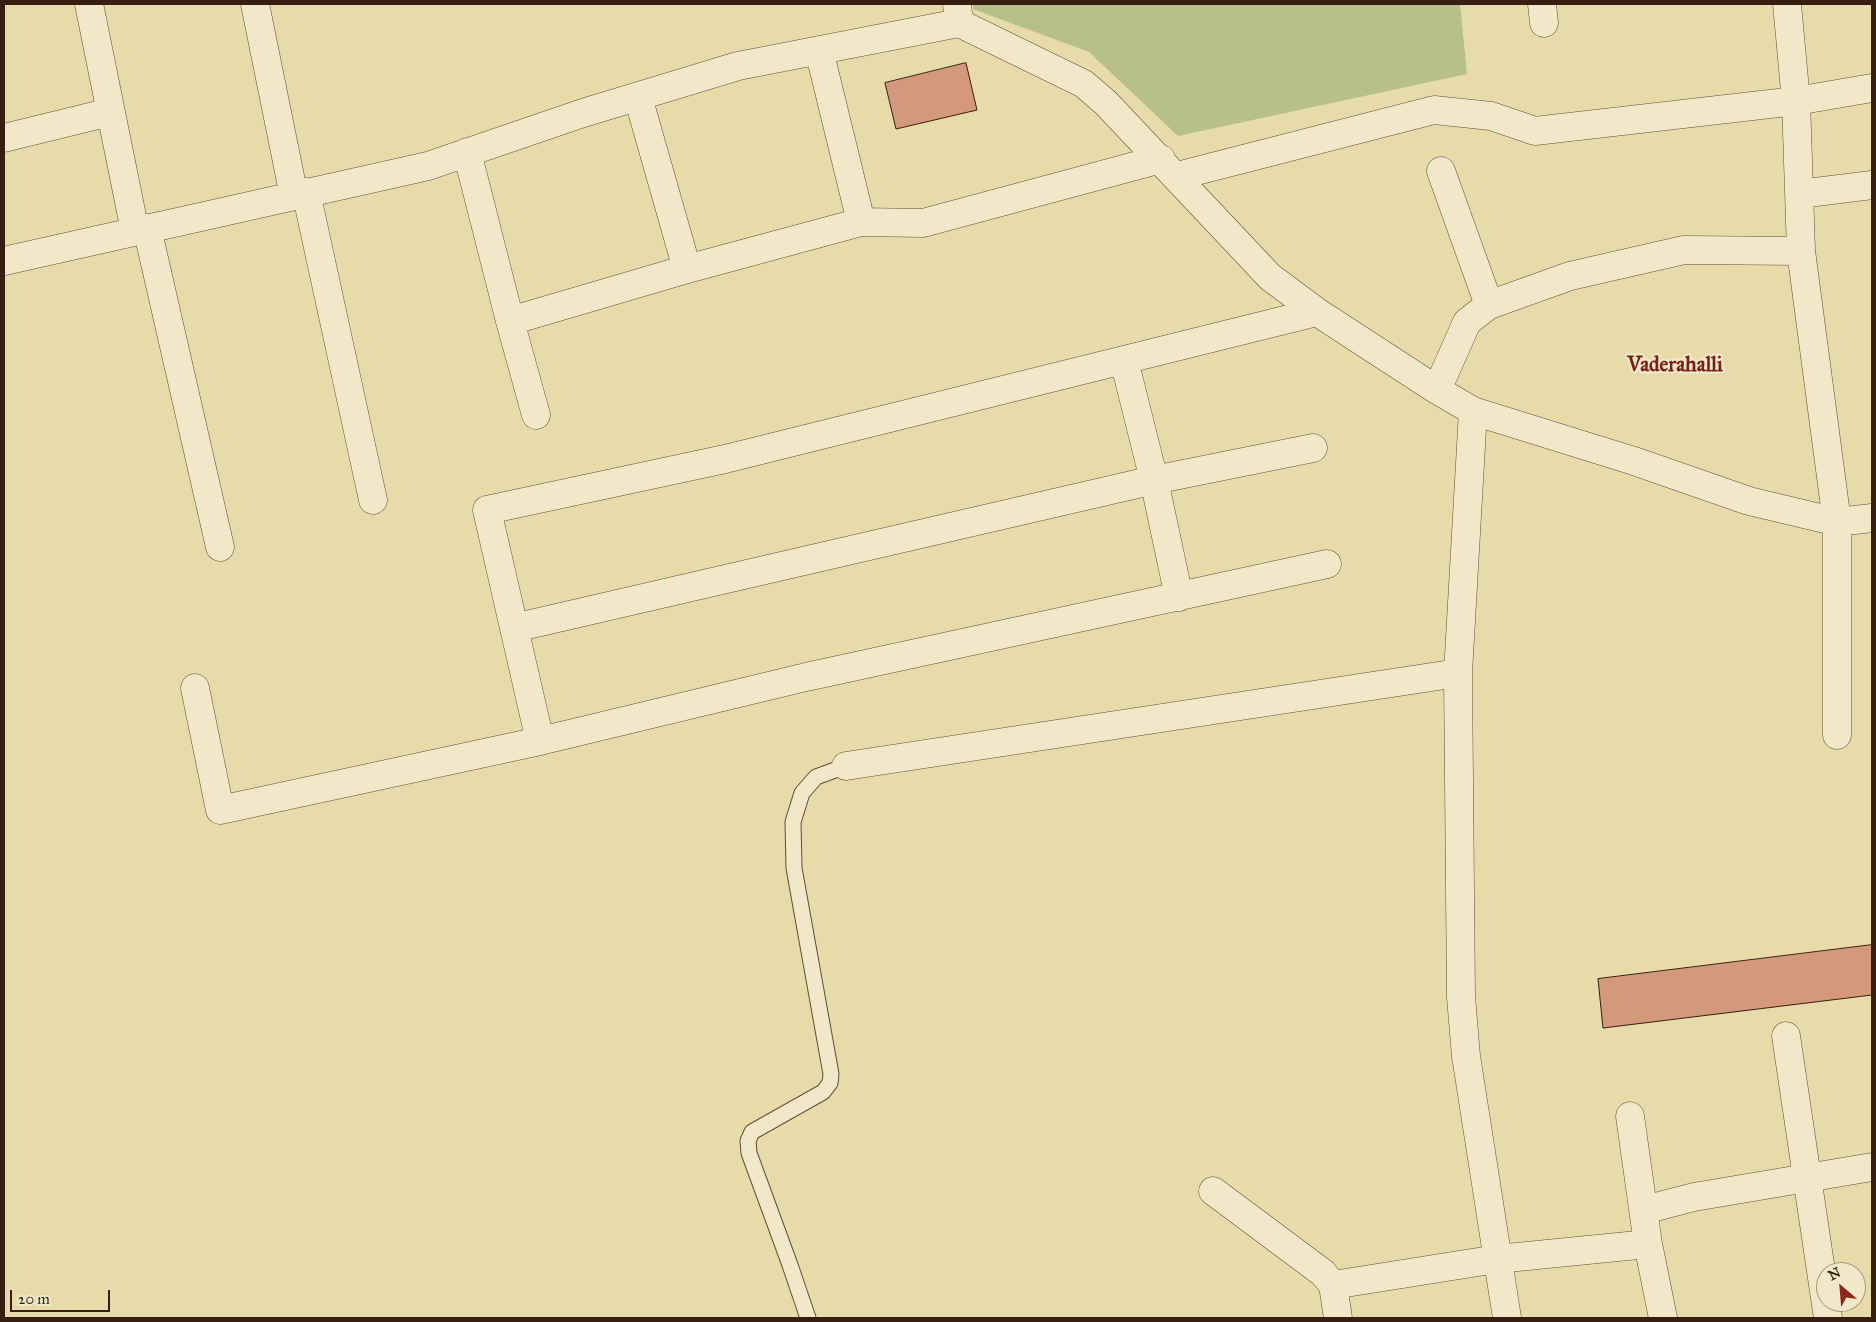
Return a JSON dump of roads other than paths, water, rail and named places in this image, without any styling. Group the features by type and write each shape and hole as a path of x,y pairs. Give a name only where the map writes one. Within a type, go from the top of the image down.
{"street":[{"path":"89,4 110,112 220,547"},
{"path":"254,4 373,500"},
{"path":"1787,4 1796,102 1801,251 1837,522 1837,735"},
{"path":"4,261 428,166 638,96 738,66 819,50 958,13 1084,84 1106,103 1169,168 1270,277 1317,312 1437,390 1473,411 1634,461 1749,501 1837,522 1872,518"},
{"path":"819,50 861,222"},
{"path":"510,320 687,269 861,222 923,223 1434,110 1491,116 1535,131 1796,102 1872,88"},
{"path":"638,96 687,269"},
{"path":"4,138 110,112"},
{"path":"467,152 536,415"},
{"path":"1441,171 1489,305"},
{"path":"1799,194 1872,184"},
{"path":"1437,390 1467,322 1489,305 1570,276 1684,250 1801,251"},
{"path":"540,741 487,510 725,459 1317,312"},
{"path":"1124,360 1154,480 1179,597"},
{"path":"1473,411 1458,672 1461,997 1466,1056 1507,1318"},
{"path":"514,628 1154,480 1312,448"},
{"path":"195,688 220,810 540,741 806,677 1327,564"},
{"path":"846,766 1458,672"},
{"path":"1786,1036 1828,1318"},
{"path":"1630,1116 1648,1244 1663,1318"},
{"path":"1644,1210 1694,1196 1872,1167"},
{"path":"1213,1191 1323,1273 1333,1285 1338,1318"},
{"path":"1333,1285 1497,1259 1648,1244"}],"lane":[{"path":"808,1318 749,1153 748,1141 752,1132 823,1092 830,1083 831,1074 794,868 793,822 802,793 816,777 846,766"}],"district":[{"name":"Vaderahalli","path":"1675,366"}]}
